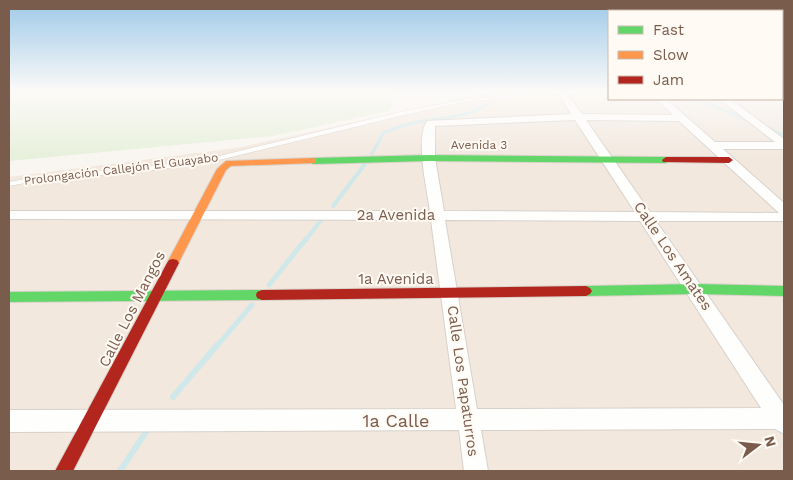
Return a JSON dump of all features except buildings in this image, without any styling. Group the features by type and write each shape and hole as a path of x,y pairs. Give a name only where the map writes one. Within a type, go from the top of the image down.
{"street":[{"name":"Calle Los Amates","path":"578,113 783,420"},
{"path":"675,113 784,210"},
{"path":"744,113 784,145"},
{"path":"580,117 680,118"},
{"name":"Calle Los Papaturros","path":"476,471 429,158 428,128 431,123 441,121 580,117"},
{"path":"711,145 784,145"},
{"name":"Avenida 3","path":"230,163 429,158 729,160"},
{"name":"Calle Los Mangos","path":"64,471 222,169 230,163"},
{"name":"2a Avenida","path":"9,215 784,217"},
{"name":"1a Avenida","path":"9,297 450,294 696,289 784,291"},
{"name":"1a Calle","path":"9,421 783,420"}],"lane":[{"name":"Prolongación Callejón El Guayabo","path":"9,184 46,177 132,171 207,161 403,113"}],"shaded area":[{"path":"394,113 784,113 784,471 9,471 9,177 237,148"}],"green space":[{"path":"9,113 378,113 273,136 9,161"}],"waterway":[{"path":"372,154 383,133 409,124 466,113"},
{"path":"732,113 748,120"},
{"path":"767,128 784,135"},
{"path":"333,206 365,164"},
{"path":"305,241 322,219"},
{"path":"269,285 306,239"},
{"path":"216,347 252,305"},
{"path":"173,397 217,345"},
{"path":"120,471 148,429"}],"traffic: fast":[{"path":"313,161 429,158 666,160"},
{"path":"586,291 696,289 784,291"},
{"path":"9,297 262,295"}],"traffic: slow":[{"path":"173,263 222,169 229,163 313,161"}],"traffic: jam":[{"path":"666,160 729,160"},
{"path":"64,471 173,263"},
{"path":"262,295 586,291"}]}
